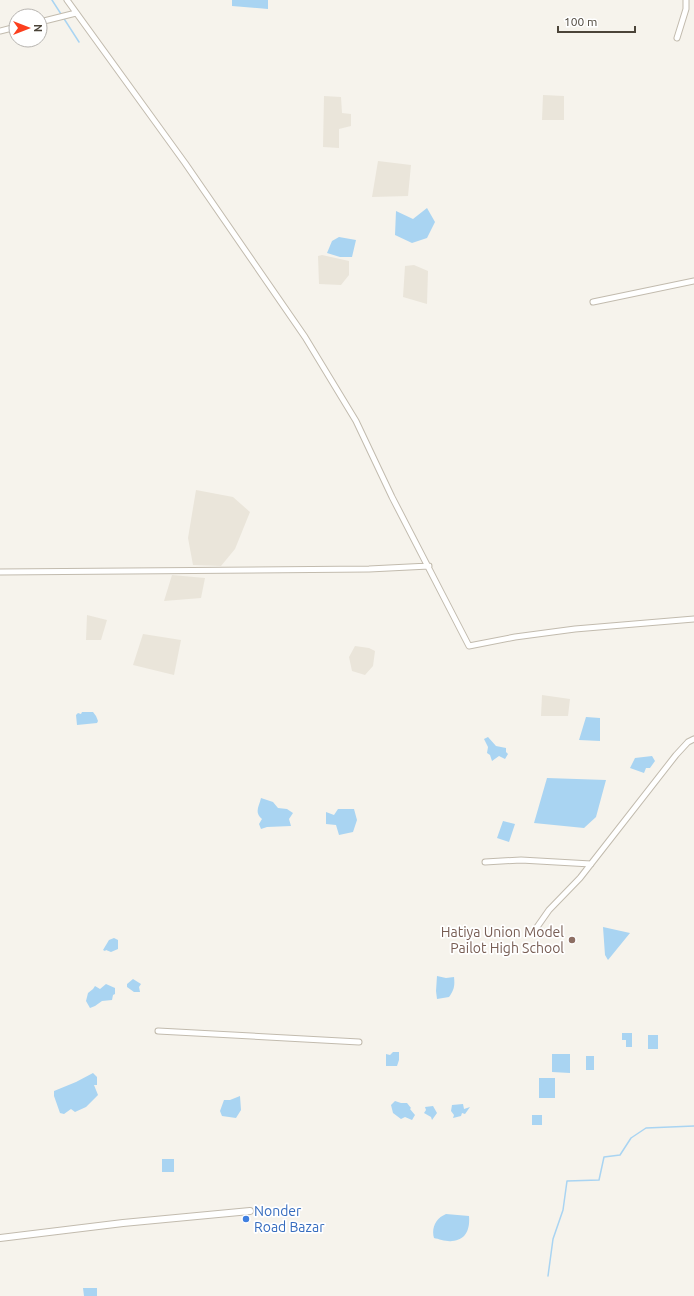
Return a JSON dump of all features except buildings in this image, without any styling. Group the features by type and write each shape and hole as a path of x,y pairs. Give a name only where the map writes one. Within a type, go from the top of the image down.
{"street":[{"path":"67,0 185,163 305,337 356,421 392,497 469,646 575,629 694,618"},
{"path":"677,38 686,9 686,0"},
{"path":"48,20 76,13"},
{"path":"593,302 694,281"},
{"path":"0,572 353,569 429,566"},
{"path":"535,930 549,910 580,878 676,755 688,742 694,739"},
{"path":"485,862 521,860 591,864"},
{"path":"158,1031 359,1042"},
{"path":"0,1238 123,1223 250,1211"}],"shaded area":[{"path":"543,95 564,96 564,120 542,120"},
{"path":"324,96 341,97 342,113 351,114 351,126 339,129 339,148 323,147"},
{"path":"378,161 411,165 408,196 372,197"},
{"path":"322,255 349,261 349,275 341,285 319,284 318,256"},
{"path":"414,265 428,271 427,304 403,297 405,266"},
{"path":"196,490 233,497 250,512 235,549 221,566 193,565 188,538"},
{"path":"172,575 205,578 201,598 164,601"},
{"path":"87,615 107,620 101,640 86,640"},
{"path":"143,634 181,640 174,675 133,665"},
{"path":"355,646 369,648 375,651 373,666 365,675 352,671 349,657"},
{"path":"542,695 570,699 568,716 541,716"}],"water":[{"path":"232,0 268,0 268,9 232,6"},
{"path":"427,208 435,222 427,238 412,243 395,235 396,211 413,219"},
{"path":"339,237 356,240 352,257 340,257 327,253 332,241"},
{"path":"82,712 93,712 98,721 97,723 77,725 76,715 78,713 81,714"},
{"path":"586,717 600,718 600,741 579,740"},
{"path":"488,737 496,746 506,748 506,752 508,754 505,759 499,756 492,761 490,755 487,753 488,747 484,739"},
{"path":"652,756 655,761 650,768 646,768 644,773 630,768 635,758"},
{"path":"547,778 606,780 596,817 584,828 534,823"},
{"path":"261,798 273,802 278,808 287,809 293,813 289,819 291,826 267,827 261,829 259,824 262,819 258,814 258,807"},
{"path":"338,809 354,809 357,820 353,832 339,835 336,825 326,824 326,812 334,815"},
{"path":"503,821 515,824 509,842 497,838"},
{"path":"603,927 630,933 608,960 605,955"},
{"path":"114,938 118,940 118,949 111,952 103,950 109,940"},
{"path":"437,976 446,978 454,977 454,988 449,997 437,999"},
{"path":"133,979 141,984 139,987 140,992 134,992 127,987 127,984"},
{"path":"106,984 115,988 115,994 113,995 112,1000 102,1001 90,1008 86,1001 88,993 95,986 100,989"},
{"path":"622,1033 632,1033 632,1047 626,1047 626,1040 622,1040"},
{"path":"648,1035 658,1035 658,1049 648,1049"},
{"path":"393,1052 399,1052 397,1066 386,1066 386,1054 390,1055"},
{"path":"552,1054 570,1054 570,1073 552,1072"},
{"path":"586,1056 594,1056 594,1070 586,1070"},
{"path":"93,1073 97,1077 97,1085 94,1085 98,1095 86,1107 75,1112 71,1109 64,1114 60,1113 54,1096 54,1091"},
{"path":"539,1078 555,1078 555,1098 539,1098"},
{"path":"240,1096 241,1110 236,1118 222,1116 220,1111 224,1100 230,1100"},
{"path":"395,1101 407,1103 415,1115 412,1120 405,1117 401,1119 393,1113 391,1105"},
{"path":"463,1104 464,1109 470,1107 465,1114 462,1113 461,1116 453,1118 454,1115 451,1111 452,1105"},
{"path":"433,1106 437,1113 432,1120 431,1117 424,1113 426,1110 425,1107"},
{"path":"532,1115 542,1115 542,1125 532,1125"},
{"path":"162,1159 174,1159 174,1172 162,1172"},
{"path":"446,1214 469,1216 468,1229 464,1236 457,1240 450,1241 434,1238 433,1231 435,1224 439,1218"},
{"path":"83,1288 97,1288 97,1296 84,1296"}],"waterway":[{"path":"52,0 79,42"},
{"path":"548,1276 553,1239 563,1210 567,1181 599,1180 604,1157 620,1155 631,1138 646,1128 694,1126"}],"place":[{"name":"Hatiya Union Model Pailot High School","path":"572,940"},
{"name":"Nonder Road Bazar","path":"246,1219"}]}
